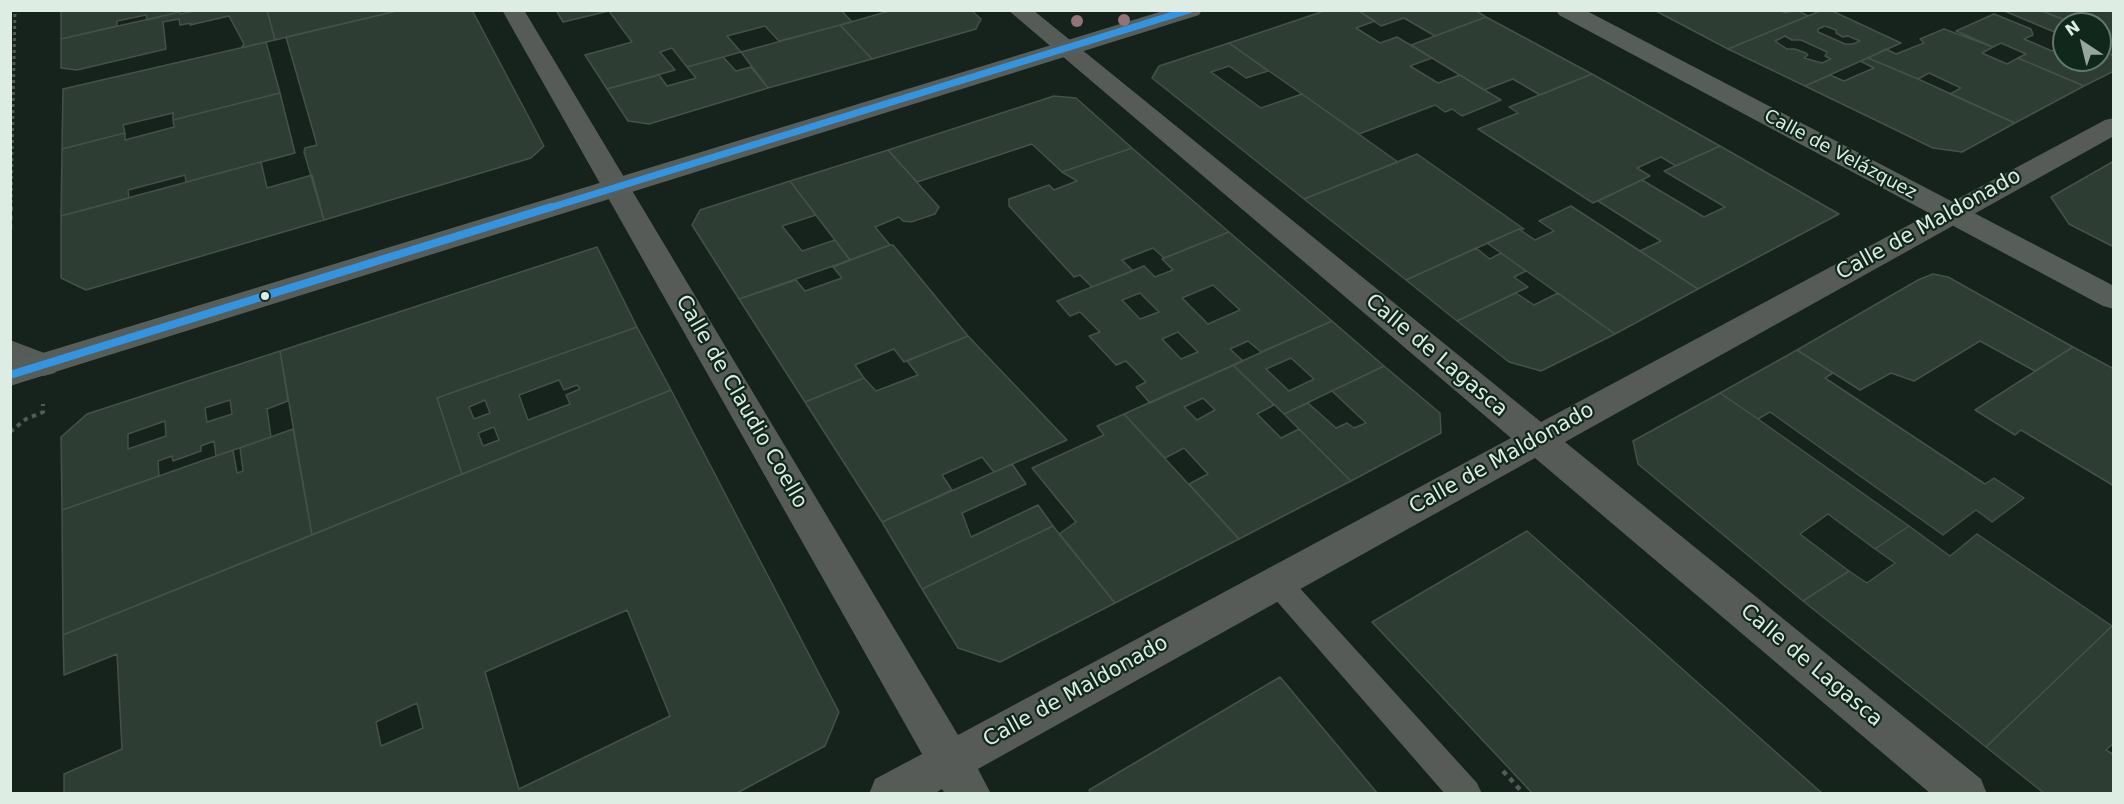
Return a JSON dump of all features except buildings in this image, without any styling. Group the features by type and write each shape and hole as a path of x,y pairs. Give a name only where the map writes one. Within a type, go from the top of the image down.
{"street":[{"name":"Calle de Claudio Coello","path":"513,10 969,794"},
{"name":"Calle de Lagasca","path":"1019,10 1965,794"},
{"path":"10,375 1191,10"},
{"name":"Calle de Velázquez","path":"1567,10 2114,299"},
{"name":"Calle de Maldonado","path":"891,794 2114,124"},
{"path":"10,351 44,365"}],"lane":[{"path":"1277,582 1466,794"}],"path":[{"path":"10,238 15,10"},
{"path":"10,432 26,419 43,412 43,405"}],"transit line":[{"path":"10,375 1189,10"}]}
